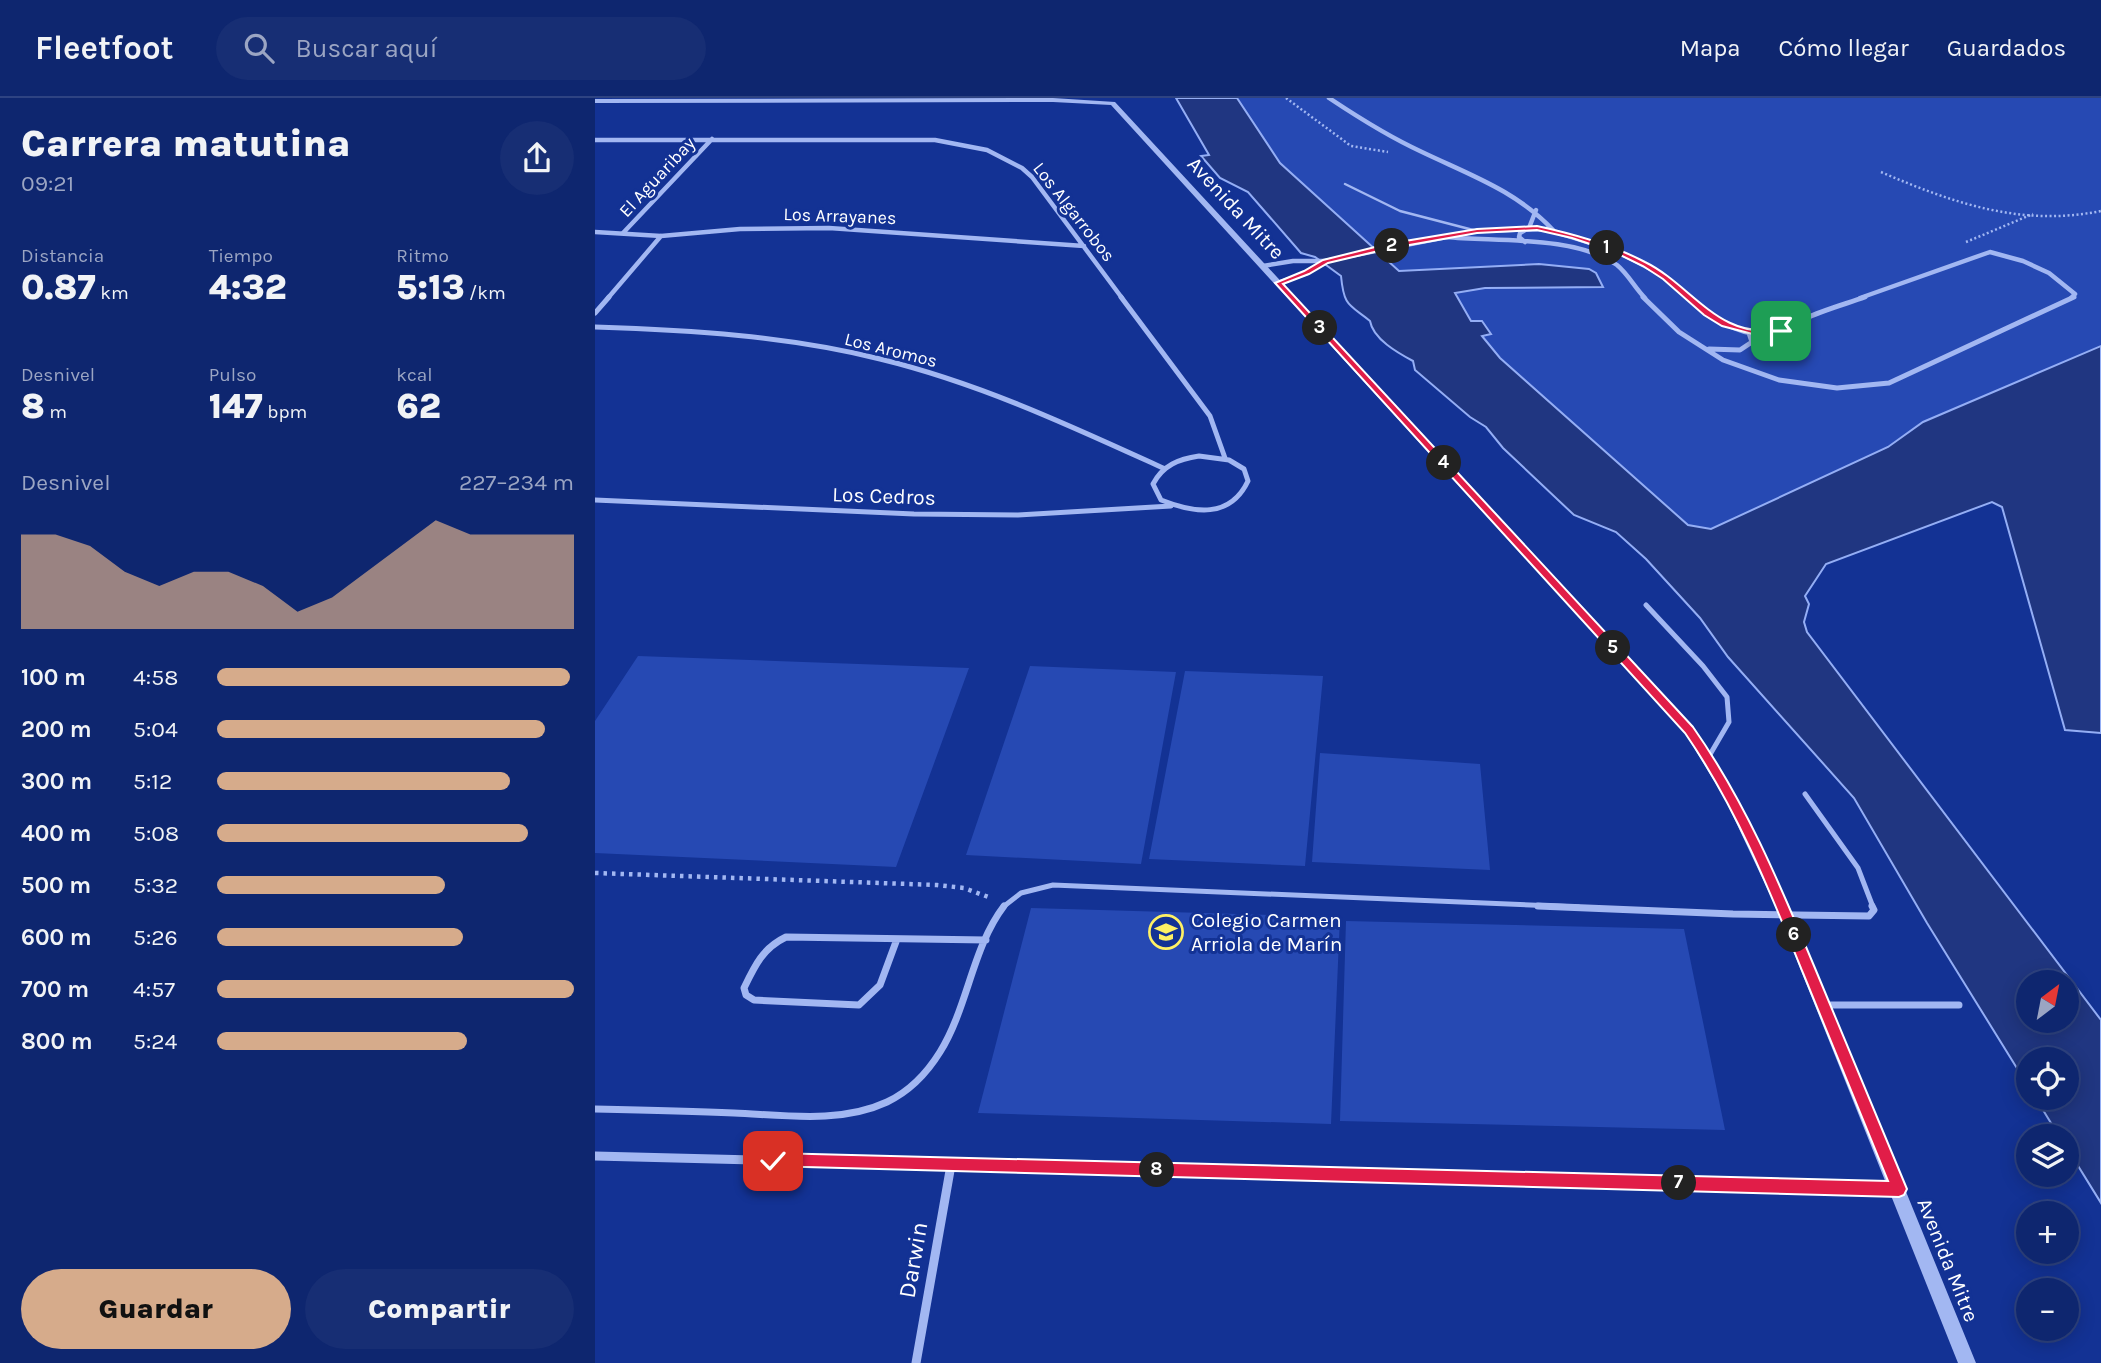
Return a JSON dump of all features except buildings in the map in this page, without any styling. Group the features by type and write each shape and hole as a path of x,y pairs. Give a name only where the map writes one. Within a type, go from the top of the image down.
{"street":[{"path":"1329,98 1360,119 1420,151 1470,171 1509,191 1536,210 1554,232"},
{"name":"Avenida Mitre","path":"595,101 1113,103 1689,730 1708,758 1738,808 1786,915 1899,1189 1967,1363"},
{"name":"El Aguaribay","path":"623,233 712,139"},
{"name":"Los Algarrobos","path":"595,140 935,140 984,149 1005,156 1026,170 1210,416 1225,458"},
{"path":"1526,243 1519,237 1520,233 1529,228 1536,210"},
{"name":"Los Arrayanes","path":"595,232 661,236 740,229 829,228 1084,246"},
{"path":"1263,266 1293,261 1328,260 1387,247 1477,231 1529,228 1554,232 1616,251 1666,277 1707,314 1725,325 1749,333 1773,334 1805,318 1990,252 2013,257 2065,282 2073,288 2074,297 1889,383 1871,388 1843,390 1800,384 1758,373 1701,348 1662,316 1617,264 1585,251 1540,244 1446,237"},
{"path":"1540,244 1552,239 1554,232"},
{"path":"595,313 661,236"},
{"path":"1278,283 1307,273 1328,260"},
{"name":"Los Aromos","path":"595,327 743,337 881,359 988,394 1163,468"},
{"path":"1701,348 1740,350 1752,342 1749,333"},
{"path":"1171,506 1155,493 1153,484 1163,468 1173,462 1199,456 1225,458"},
{"name":"Los Cedros","path":"595,500 914,514 1017,515 1171,506 1193,511 1217,509 1242,497 1248,488 1250,479 1246,470 1238,463 1225,458"},
{"path":"595,1156 1899,1189"},
{"name":"Darwin","path":"916,1363 951,1165"}],"lane":[{"path":"1345,184 1400,211 1477,231"},
{"path":"1646,605 1703,666 1727,697 1729,722 1708,758"},
{"path":"595,1108 811,1116 867,1109 888,1101 907,1091 927,1073 940,1055 986,940 1004,905 1033,888 1053,885 1786,915 1870,916 1874,910 1858,868 1805,794"},
{"path":"897,939 882,984 872,998 859,1005 754,1000 746,996 744,988 760,953 786,937 986,940"},
{"path":"1823,1005 1959,1005"}],"path":[{"path":"1286,98 1351,146 1387,152 1420,151"},
{"path":"1881,172 1969,208 2033,214 2089,215 2101,211"},
{"path":"1990,252 1966,242 2033,214"},
{"path":"595,873 964,888 1004,905"}],"shaded area":[{"path":"1176,98 1237,98 1280,163 1399,271 1539,264 1589,269 1596,273 1603,287 1485,288 1455,293 1471,321 1482,321 1491,334 1482,336 1500,358 1688,525 1711,529 1888,447 1923,422 2101,346 2101,733 2065,730 2002,507 1992,502 1826,564 1805,596 1809,604 1804,622 1807,632 2063,970 2016,970 2016,1033 2079,1033 2079,991 2101,1020 2101,1203 2079,1167 2079,1124 2052,1124 2043,1110 2079,1110 2079,1047 2016,1047 2016,1067 1854,798 1728,657 1700,618 1646,559 1616,532 1574,515 1503,448 1486,427 1470,417 1415,370 1413,361 1381,339 1370,321 1349,304 1341,276 1315,257 1301,253 1248,192 1220,178 1201,156 1209,155"},
{"path":"1237,98 2101,98 2101,346 1923,422 1888,447 1711,529 1688,525 1500,358 1482,336 1490,334 1483,321 1471,322 1455,292 1589,269 1539,264 1399,271 1280,163"},
{"path":"638,656 969,668 896,867 595,853 595,721"},
{"path":"1030,666 1176,672 1141,864 966,855"},
{"path":"1185,671 1323,676 1305,866 1149,859"},
{"path":"1320,753 1480,764 1490,870 1312,862"},
{"path":"1031,908 1340,917 1331,1124 978,1113"},
{"path":"1346,921 1684,929 1725,1130 1340,1121"}],"place":[{"name":"Colegio Carmen Arriola de Marín","path":"1166,932"}],"route":[{"path":"773,1161 1899,1189 1786,915 1738,808 1716,769 1689,730 1278,283 1307,273 1325,261 1387,247 1477,231 1537,228 1574,236 1645,265 1666,277 1707,314 1725,325 1764,335 1781,331"}]}
